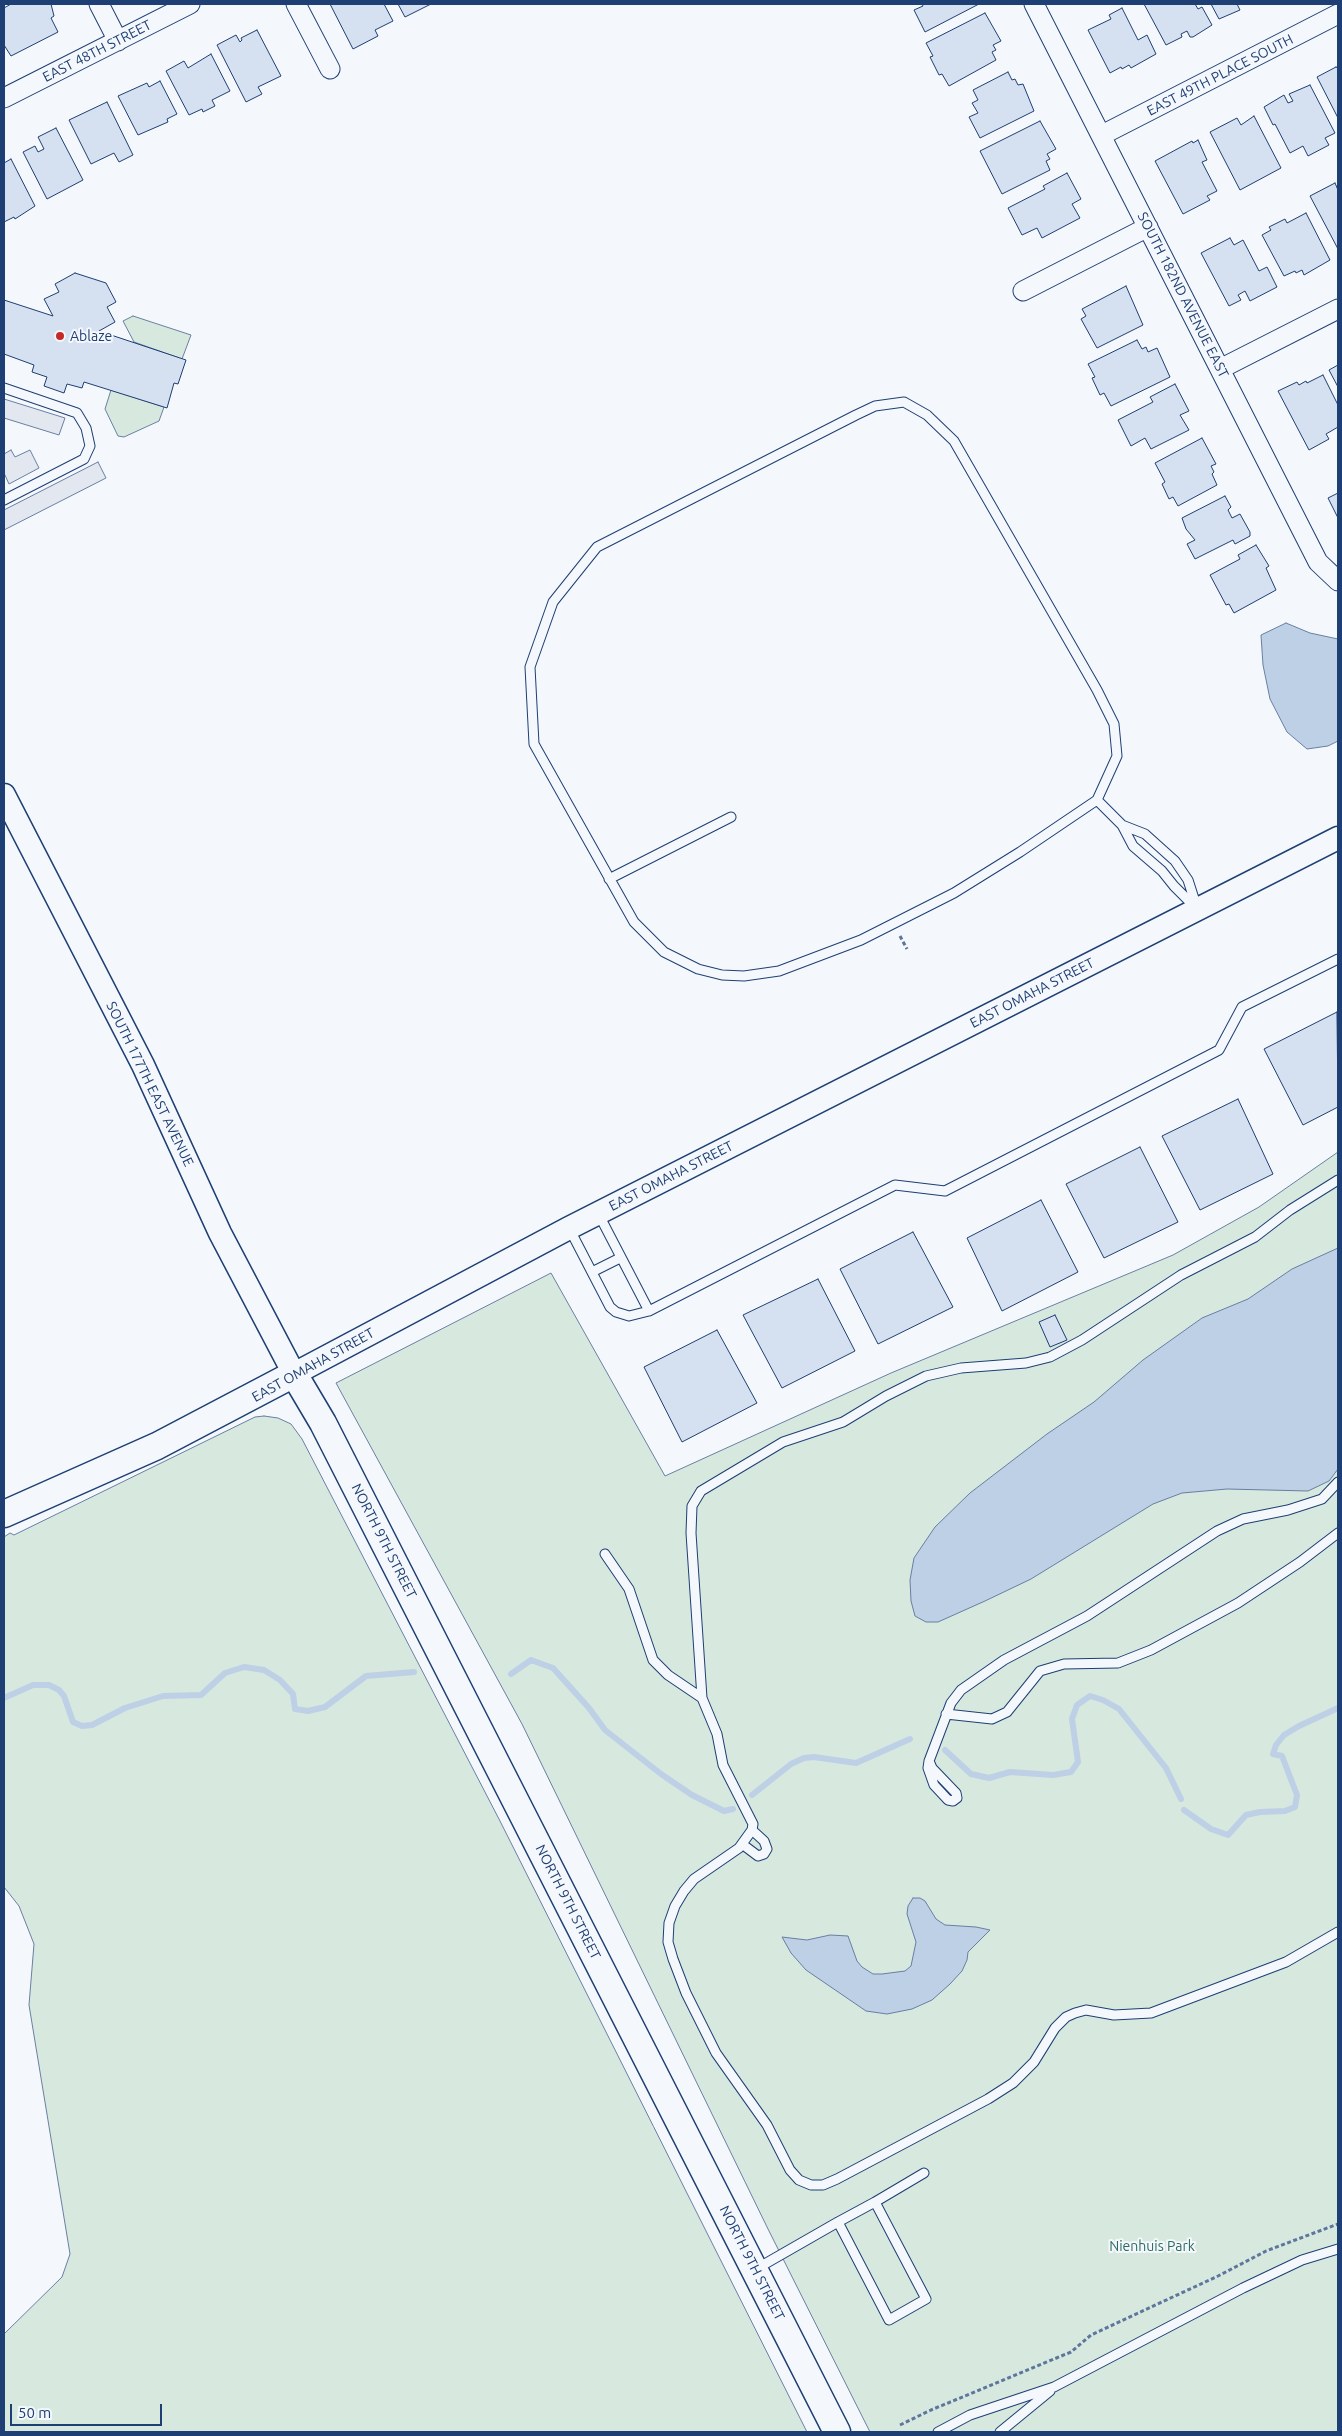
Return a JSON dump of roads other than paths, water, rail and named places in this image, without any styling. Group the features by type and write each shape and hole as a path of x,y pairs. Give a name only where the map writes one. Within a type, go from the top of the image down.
{"main road":[{"name":"EAST OMAHA STREET","path":"4,1514 157,1446 294,1374"},
{"name":"NORTH 9TH STREET","path":"294,1374 323,1423 837,2432"}],"street":[{"path":"99,4 118,41"},
{"name":"EAST 48TH STREET","path":"4,98 190,4"},
{"path":"296,4 330,69"},
{"name":"SOUTH 182ND AVENUE EAST","path":"1034,4 1222,368 1318,562 1338,581"},
{"name":"EAST 49TH PLACE SOUTH","path":"1102,135 1338,14"},
{"path":"1023,291 1148,227"},
{"path":"1222,368 1338,309"},
{"name":"SOUTH 177TH EAST AVENUE","path":"4,795 143,1065 220,1233 294,1374"},
{"name":"EAST OMAHA STREET","path":"294,1374 597,1213 1338,838"}],"lane":[{"path":"4,388 77,413 86,428 90,446 84,459 4,500"},
{"path":"904,402 927,415 954,441 1097,690 1114,724 1117,756 1097,800 1020,852 954,893 861,940 814,959 766,974 744,976 710,973 679,961 664,952 634,922 609,880 534,744 530,667 553,602 597,547 875,406 904,402"},
{"path":"1097,800 1122,825 1133,846 1162,871 1197,909"},
{"path":"609,880 731,817"},
{"path":"1122,825 1145,834 1175,861 1188,880 1197,909"},
{"path":"569,1228 610,1307 616,1312 629,1316 649,1311 895,1185 945,1191 1220,1050 1242,1008 1338,959"},
{"path":"1338,1180 1290,1210 1255,1236 1181,1275 1082,1340 1050,1357 1026,1363 961,1368 926,1376 886,1396 843,1422 783,1442 700,1491 692,1506 691,1533 702,1698 717,1734 723,1765 753,1824 752,1830 742,1844 728,1857 694,1879 684,1891 675,1906 669,1923 668,1942 682,1984 716,2053 767,2125 790,2170 799,2180 811,2185 823,2184 837,2179 988,2099 1013,2083 1034,2062 1055,2028 1066,2017 1086,2010 1114,2016 1151,2012 1286,1962 1338,1932"},
{"path":"597,1213 649,1311"},
{"path":"592,1272 620,1258"},
{"path":"929,1760 951,1703 961,1690 991,1668 1087,1616 1217,1531 1243,1519 1294,1508 1322,1499 1338,1482"},
{"path":"946,1714 992,1719 1006,1712 1040,1671 1064,1664 1118,1663 1151,1650 1238,1603 1300,1562 1338,1533"},
{"path":"605,1554 629,1589 653,1660 668,1675 702,1698"},
{"path":"742,1844 758,1856 764,1854 767,1849 764,1841 752,1830"},
{"path":"756,2270 924,2173"},
{"path":"838,2222 889,2320 926,2299 875,2202"},
{"path":"938,2432 970,2415 1054,2387 1243,2288 1302,2260 1338,2249"},
{"path":"1000,2432 1054,2387"}],"water":[{"path":"1286,623 1310,633 1338,639 1338,741 1328,746 1307,749 1287,732 1270,699 1263,665 1261,635"},
{"path":"1338,1248 1338,1469 1329,1481 1308,1491 1227,1489 1182,1493 1153,1504 1031,1579 985,1601 938,1622 926,1622 915,1616 911,1601 910,1580 914,1558 935,1527 970,1493 1047,1434 1094,1402 1143,1360 1202,1318 1248,1299 1292,1269"},
{"path":"913,1898 920,1898 925,1901 936,1919 945,1925 990,1930 968,1952 962,1971 950,1984 932,2000 912,2009 887,2014 866,2011 806,1970 791,1953 782,1937 807,1940 830,1935 848,1936 857,1961 862,1967 873,1974 905,1971 911,1966 916,1942 907,1914 908,1906"}],"waterway":[{"path":"511,1674 531,1660 553,1668 589,1708 605,1730 661,1774 692,1795 724,1811 733,1809"},
{"path":"4,1698 33,1685 49,1685 59,1690 64,1696 73,1722 82,1726 92,1725 125,1708 163,1696 201,1695 225,1673 244,1667 264,1670 280,1680 293,1694 295,1709 308,1711 325,1707 366,1676 414,1672"},
{"path":"945,1750 971,1774 989,1778 1010,1772 1053,1775 1071,1772 1078,1762 1072,1719 1077,1705 1090,1696 1103,1700 1119,1709 1166,1768 1181,1799"},
{"path":"1184,1810 1211,1829 1228,1835 1246,1815 1260,1812 1285,1811 1295,1807 1297,1795 1282,1756 1273,1754 1276,1745 1284,1735 1299,1726 1338,1708"},
{"path":"752,1795 791,1764 804,1758 814,1757 856,1763 910,1739"}],"place":[{"name":"Ablaze","path":"60,336"}],"park label":[{"name":"Nienhuis Park","path":"1152,2246"}]}
